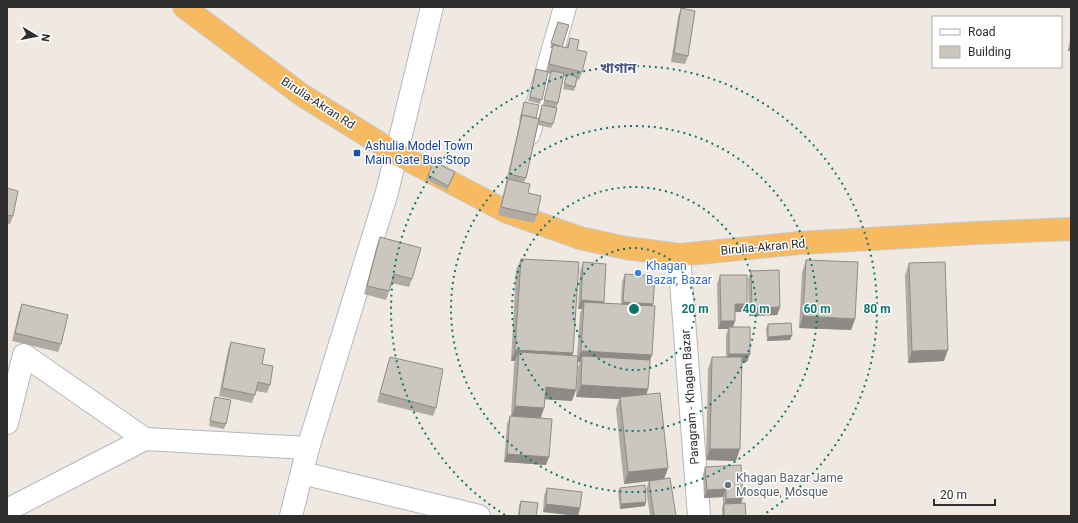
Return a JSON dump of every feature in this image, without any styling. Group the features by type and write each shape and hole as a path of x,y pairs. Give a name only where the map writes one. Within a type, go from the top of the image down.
{"highway":[{"name":"Birulia-Akran Rd","path":"184,7 302,95 397,154 507,212 580,238 626,248 679,255 814,242 975,233 1071,230"}],"street":[{"path":"291,516 308,448 385,200 432,7"},
{"path":"523,154 565,7"},
{"path":"507,212 513,190"},
{"name":"Paragram - Khagan Bazar","path":"679,255 699,516"},
{"path":"7,423 24,355 145,439"},
{"path":"7,510 145,439 308,448"},
{"path":"302,473 479,516"}],"building":[{"path":"681,8 695,11 688,56 674,53"},
{"path":"558,22 569,25 562,47 551,43"},
{"path":"570,38 579,40 577,50 587,52 582,72 549,64 553,45 568,48"},
{"path":"536,69 548,72 542,100 530,97"},
{"path":"551,71 564,73 558,103 544,100"},
{"path":"567,74 577,77 575,87 564,84"},
{"path":"524,102 539,105 536,118 522,115 521,117"},
{"path":"542,105 557,108 553,124 539,121"},
{"path":"522,115 539,119 526,178 509,174"},
{"path":"434,162 455,172 448,186 428,175"},
{"path":"508,179 530,184 528,193 541,196 537,215 501,207"},
{"path":"7,188 18,191 13,216 7,215"},
{"path":"380,237 421,248 412,279 394,274 389,291 367,286"},
{"path":"521,259 579,262 573,353 515,350"},
{"path":"806,260 858,262 855,319 803,316"},
{"path":"583,262 606,264 604,302 581,300"},
{"path":"945,262 948,350 912,351 909,263"},
{"path":"779,270 780,307 752,308 751,271"},
{"path":"625,274 655,276 653,304 623,302"},
{"path":"720,275 747,275 747,304 735,304 735,321 721,321"},
{"path":"584,302 655,306 652,355 581,351"},
{"path":"22,304 68,315 61,344 15,333"},
{"path":"791,323 792,335 768,337 768,324"},
{"path":"729,327 750,327 750,354 729,354"},
{"path":"231,342 265,349 262,364 273,366 270,385 258,382 255,395 222,388"},
{"path":"519,352 578,356 576,390 546,387 544,408 515,406"},
{"path":"582,356 650,360 648,389 581,385"},
{"path":"390,357 443,369 436,408 380,393"},
{"path":"712,357 742,357 740,449 710,449"},
{"path":"660,393 668,468 628,472 620,397"},
{"path":"215,397 231,400 226,424 210,421"},
{"path":"510,416 552,419 549,457 507,454"},
{"path":"741,465 743,498 726,499 726,489 707,490 705,467"},
{"path":"670,478 676,516 654,516 649,481"},
{"path":"645,485 646,502 621,504 620,488"},
{"path":"547,488 582,492 580,508 546,504"},
{"path":"521,501 538,503 536,516 519,516"},
{"path":"745,503 746,516 724,516 724,504"}],"place":[{"name":"Ashulia Model Town Main Gate Bus Stop","path":"357,153"},
{"name":"Khagan Bazar, Bazar","path":"638,273"},
{"name":"Khagan Bazar Jame Mosque, Mosque","path":"728,485"}],"district":[{"name":"খাগান","path":"618,68"}]}
